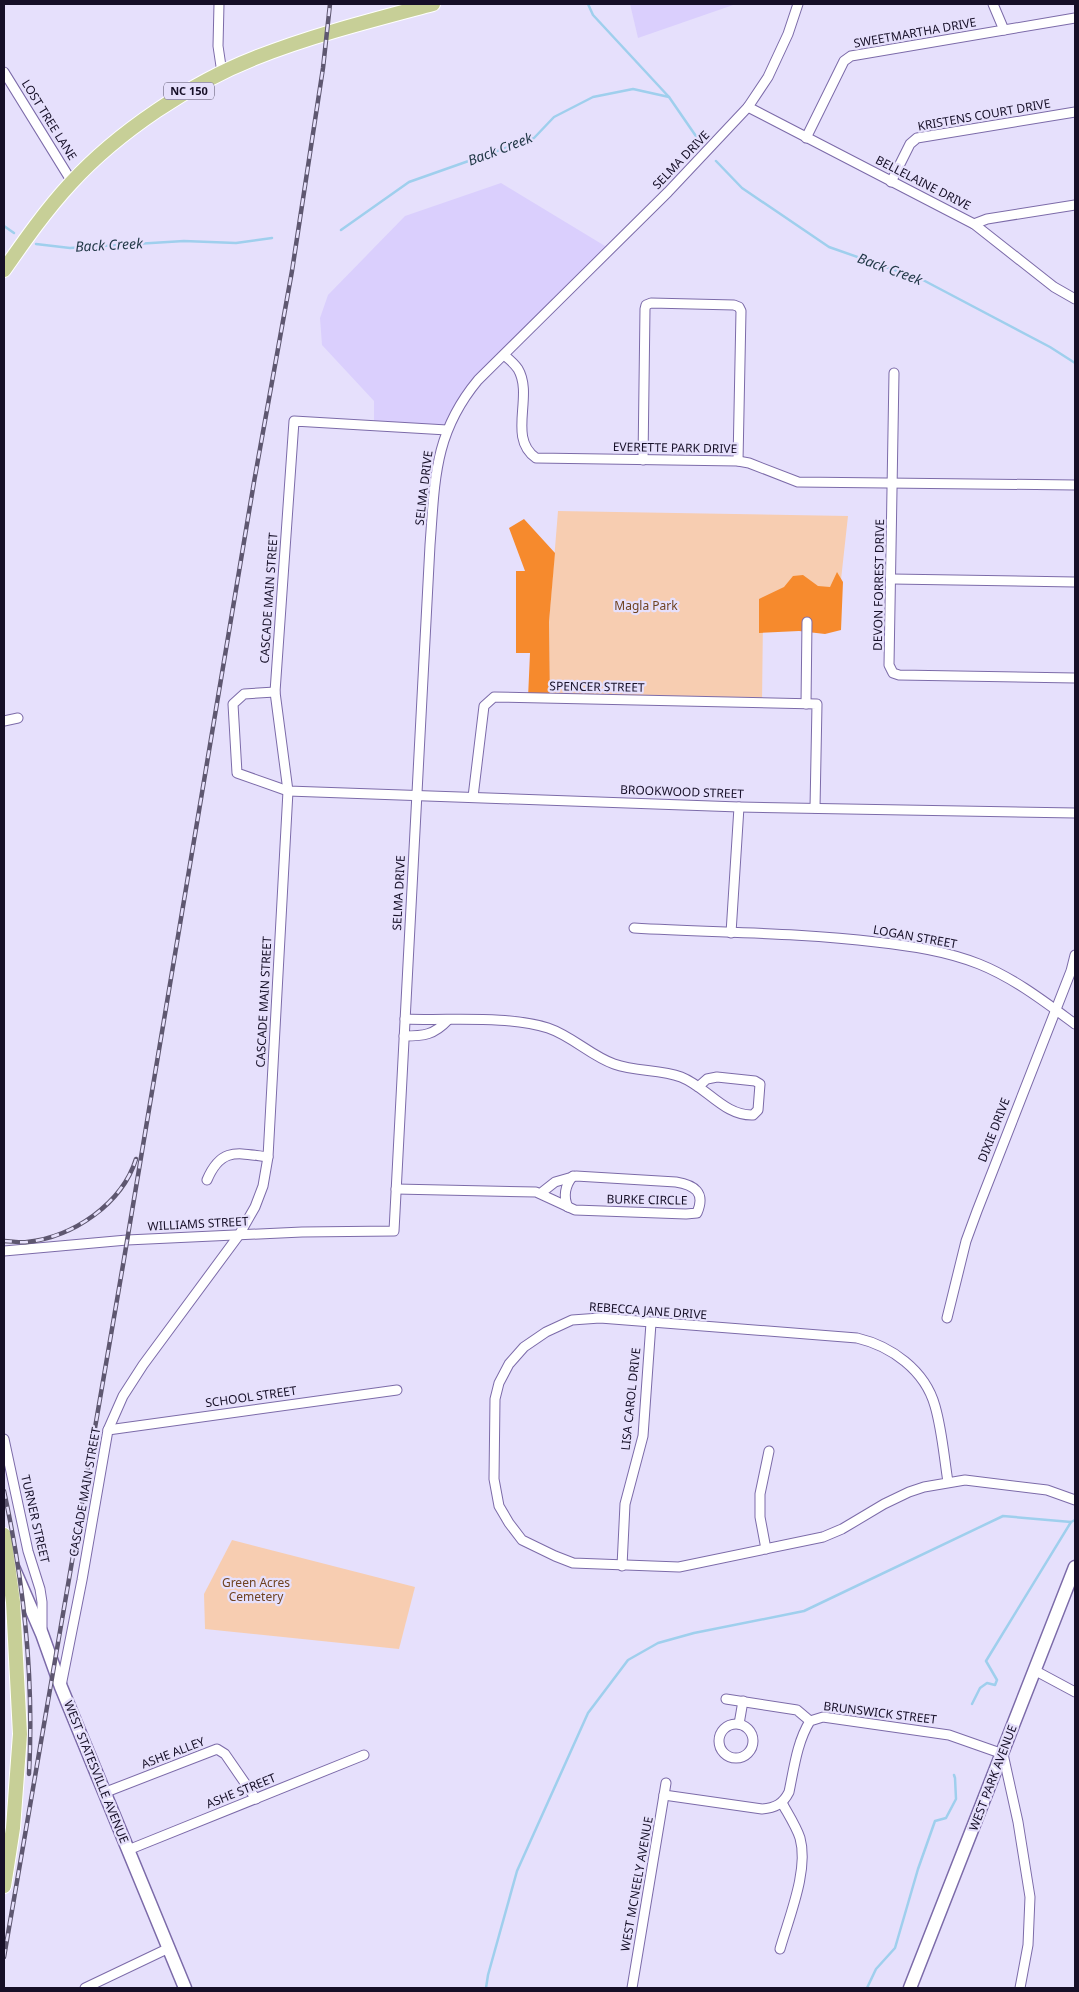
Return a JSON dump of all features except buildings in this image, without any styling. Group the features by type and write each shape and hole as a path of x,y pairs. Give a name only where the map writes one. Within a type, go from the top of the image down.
{"main road":[{"name":"NC 150","path":"4,270 36,226 72,182 106,151 166,104 222,73 254,58 294,44 433,4"},
{"path":"4,1535 13,1602 20,1734 14,1828 4,1886"}],"street":[{"path":"218,4 218,46 222,73"},
{"name":"SELMA DRIVE","path":"394,1231 434,485 438,461 447,430 464,397 478,380 668,192 748,107 768,77 788,34 798,4"},
{"path":"993,4 1004,30"},
{"name":"SWEETMARTHA DRIVE","path":"806,138 844,61 851,56 1075,18"},
{"name":"LOST TREE LANE","path":"4,72 72,182"},
{"name":"BELLELAINE DRIVE","path":"748,107 974,224 1054,287 1075,299"},
{"name":"KRISTENS COURT DRIVE","path":"891,182 910,144 917,138 1075,112"},
{"path":"974,224 987,219 1075,205"},
{"path":"643,460 645,310 646,305 651,303 734,305 739,307 741,311 738,461"},
{"name":"EVERETTE PARK DRIVE","path":"504,355 519,370 522,381 523,441 530,454 536,458 738,461 749,463 798,482 1075,485"},
{"name":"DEVON FORREST DRIVE","path":"894,373 892,579 889,665 893,673 899,675 1075,678"},
{"name":"CASCADE MAIN STREET","path":"61,1687 108,1430 123,1396 143,1365 239,1234 255,1207 263,1186 268,1157 288,790 275,692 294,421 447,430"},
{"path":"892,579 1075,582"},
{"path":"807,622 806,704 817,704 815,808"},
{"name":"BROOKWOOD STREET","path":"275,692 244,694 233,704 237,773 288,790 739,807 1075,813"},
{"name":"SPENCER STREET","path":"473,797 484,706 494,697 806,704"},
{"path":"4,721 18,718"},
{"path":"732,932 739,807"},
{"name":"LOGAN STREET","path":"634,928 830,936 912,946 946,953 979,964 1010,978 1075,1024"},
{"name":"DIXIE DRIVE","path":"947,1318 969,1234 1075,955"},
{"path":"405,1019 515,1022 539,1026 565,1035 608,1062 623,1067 682,1077 727,1109 742,1115 753,1115 758,1110 760,1084 755,1081 717,1077 707,1079 698,1087"},
{"path":"404,1036 431,1034 440,1029 448,1020"},
{"path":"207,1180 212,1167 219,1159 228,1154 240,1153 268,1157"},
{"path":"568,1207 565,1200 566,1191 573,1176"},
{"name":"BURKE CIRCLE","path":"396,1189 541,1194 574,1210 686,1214 697,1213 699,1208 699,1193 688,1184 573,1176 555,1182 541,1194"},
{"name":"WILLIAMS STREET","path":"4,1251 127,1240 239,1234 394,1231"},
{"name":"REBECCA JANE DRIVE","path":"948,1482 935,1405 924,1384 915,1371 891,1350 874,1342 857,1338 600,1318 572,1320 546,1332 524,1347 509,1364 499,1383 495,1398 494,1479 499,1506 508,1524 522,1540 573,1563 622,1566 679,1566 823,1537 842,1529 897,1497 924,1487 948,1482 965,1480 1005,1484 1047,1490 1075,1500"},
{"name":"LISA CAROL DRIVE","path":"622,1566 625,1504 642,1436 651,1323"},
{"name":"SCHOOL STREET","path":"108,1430 397,1390"},
{"name":"TURNER STREET","path":"4,1439 28,1551 40,1589 42,1634"},
{"path":"766,1549 760,1516 760,1494 769,1451"},
{"name":"WEST STATESVILLE AVENUE","path":"7,1555 42,1634 61,1687 106,1792 185,1988"},
{"name":"WEST PARK AVENUE","path":"910,1988 1075,1567"},
{"path":"1034,1670 1075,1692"},
{"path":"726,1699 797,1710 810,1721"},
{"path":"739,1724 743,1701"},
{"name":"BRUNSWICK STREET","path":"782,1803 789,1792 801,1738 810,1721 829,1717 924,1730 972,1741 1002,1754"},
{"path":"734,1724 739,1724 752,1732 754,1737 753,1747 747,1756 732,1758 720,1748 719,1738 724,1729 734,1724"},
{"name":"ASHE ALLEY","path":"106,1792 217,1749 225,1754 256,1799"},
{"path":"1002,1754 1006,1765 1021,1840 1030,1897 1028,1945 1020,1988"},
{"name":"ASHE STREET","path":"128,1850 364,1755"},
{"name":"WEST MCNEELY AVENUE","path":"632,1988 666,1783"},
{"path":"664,1795 762,1809 782,1803 800,1837 802,1857 798,1888 780,1948"},
{"path":"86,1988 169,1948"}],"shaded area":[{"path":"630,4 736,4 638,38"},
{"path":"501,183 610,249 478,380 447,430 374,426 374,401 322,345 320,318 328,295 405,216"},
{"path":"524,519 555,553 549,622 550,699 528,698 530,653 516,653 516,571 525,571 509,528"},
{"path":"837,572 843,582 841,630 825,634 799,631 759,633 759,599 784,587 793,576 803,575 818,586 830,587"}],"green space":[{"name":"Magla Park","path":"558,511 848,516 837,616 763,617 762,703 550,699 549,622"},
{"name":"Green Acres Cemetery","path":"232,1540 415,1587 399,1649 205,1629 204,1594"}],"waterway":[{"path":"588,4 593,15 669,97"},
{"name":"Back Creek","path":"341,230 409,182 534,138 554,117 593,97 633,89 669,97 700,142"},
{"name":"Back Creek","path":"716,161 742,188 829,247 923,280 1050,347 1075,363"},
{"name":"Back Creek","path":"4,226 14,233"},
{"name":"Back Creek","path":"36,244 70,248 184,241 236,243 272,238"},
{"path":"486,1988 517,1871 588,1713 628,1660 658,1643 694,1633 804,1611 1003,1516 1071,1522 1075,1520"},
{"path":"972,1704 980,1688 987,1683 995,1685 997,1680 986,1661 1071,1522"},
{"path":"867,1988 876,1969 895,1948 918,1869 935,1821 946,1818 956,1799 954,1775"}],"railway":[{"path":"4,1957 123,1265 254,482 292,271 323,68 330,4"},
{"path":"4,1241 24,1242 44,1239 61,1233 93,1216 120,1190 136,1159"},
{"path":"4,1491 17,1561 26,1632 30,1703 29,1774"}]}
